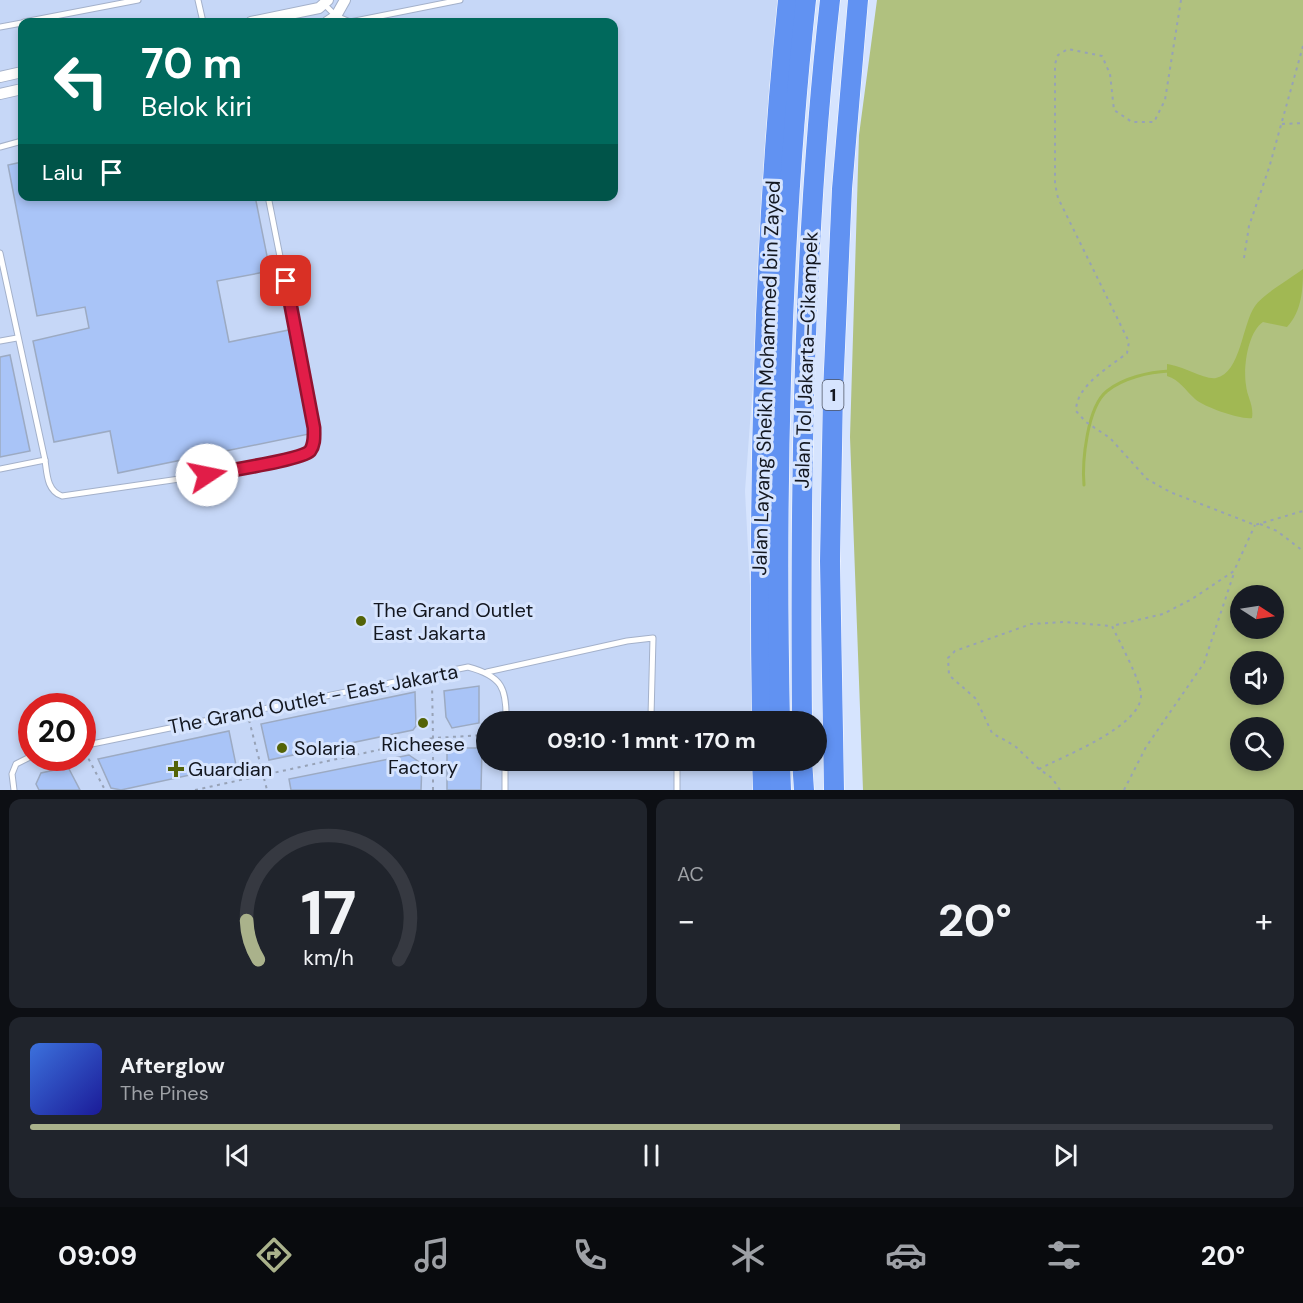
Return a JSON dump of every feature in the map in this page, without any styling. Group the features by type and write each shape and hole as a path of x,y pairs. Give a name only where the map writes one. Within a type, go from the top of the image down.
{"highway":[{"name":"Jalan Layang Sheikh Mohammed bin Zayed","path":"762,711 760,599 763,331 775,130 788,0"},
{"name":"Jalan Tol Jakarta–Cikampek","path":"780,711 777,495 780,357 795,124 806,0"},
{"name":"Jalan Tol Jakarta–Cikampek","path":"802,711 802,434 810,236 830,0"},
{"name":"1","path":"834,790 830,561 834,392 842,189 858,0"},
{"path":"762,771 763,790"},
{"path":"780,771 781,790"},
{"path":"803,771 804,790"}],"street":[{"path":"333,18 345,0"},
{"path":"270,18 319,8 326,2"},
{"path":"0,77 18,73"},
{"path":"0,94 18,90"}],"lane":[{"path":"48,18 138,0"},
{"path":"198,0 202,18"},
{"path":"370,18 460,0"},
{"path":"326,2 331,18"},
{"path":"0,27 18,24"},
{"path":"0,147 18,142"},
{"path":"0,253 50,486 62,496 207,475 308,453 314,440 314,428 269,201"},
{"path":"0,341 17,338"},
{"path":"0,468 45,460"},
{"path":"487,672 627,641 653,638 651,711"},
{"name":"The Grand Outlet - East Jakarta","path":"96,743 468,667 487,672 502,687 507,698 507,711"},
{"path":"14,790 12,774 18,763"},
{"path":"504,790 505,771"},
{"path":"677,771 677,790"}],"path":[{"path":"1181,0 1165,100 1154,122 1132,122 1120,117 1114,110 1110,74 1102,56 1068,49 1058,55 1055,64 1055,184 1058,198 1129,342 1127,353 1107,366 1078,399 1076,411 1086,422 1105,434 1156,486 1277,531 1303,551"},
{"path":"1244,258 1249,226 1282,124 1303,46"},
{"path":"1282,124 1303,123"},
{"path":"1124,790 1146,747 1204,663 1242,549 1257,524 1303,511"},
{"path":"1060,790 1052,778 1012,744 992,733 976,699 948,675 948,658 955,651 1031,624 1064,621 1112,626 1163,614 1192,599 1234,571"},
{"path":"1039,769 1099,739 1123,723 1138,708 1141,691 1112,626"},
{"path":"432,675 433,790"},
{"path":"247,712 267,790"},
{"path":"195,790 433,738 476,736"},
{"path":"95,771 105,790"}],"shaded area":[{"path":"0,0 781,0 745,491 756,711 476,711 476,771 761,771 763,790 0,790"},
{"path":"877,0 1303,0 1303,790 863,790 850,437 859,135"},
{"path":"1303,269 1301,300 1292,321 1287,327 1263,322 1250,342 1245,378 1252,418 1232,415 1206,406 1167,376 1167,364 1211,378 1224,374 1236,358 1255,306 1270,292"}],"building":[{"path":"18,163 18,201 256,201 270,271 217,281 229,342 289,330 309,434 118,473 110,431 54,442 33,341 89,328 85,307 37,316 8,165"},
{"path":"10,355 30,451 0,457 0,357"},
{"path":"479,686 479,711 476,711 476,724 452,728 446,717 444,691"},
{"path":"415,692 416,726 413,730 269,760 261,724"},
{"path":"229,731 236,765 121,790 111,788 98,759"},
{"path":"452,748 476,748 476,771 481,771 481,790 447,790 447,752"},
{"path":"409,755 422,764 421,790 291,790 289,779"},
{"path":"70,771 80,790 39,790 36,784 41,773"}],"waterway":[{"path":"1084,485 1087,435 1100,399 1113,386 1128,379 1169,371"}],"place":[{"name":"The Grand Outlet East Jakarta","path":"361,621"},
{"name":"Richeese Factory","path":"423,723"},
{"name":"Solaria","path":"282,748"},
{"name":"Guardian","path":"176,769"}],"route":[{"path":"207,475 285,460 308,453 312,448 314,428 286,281"}]}
